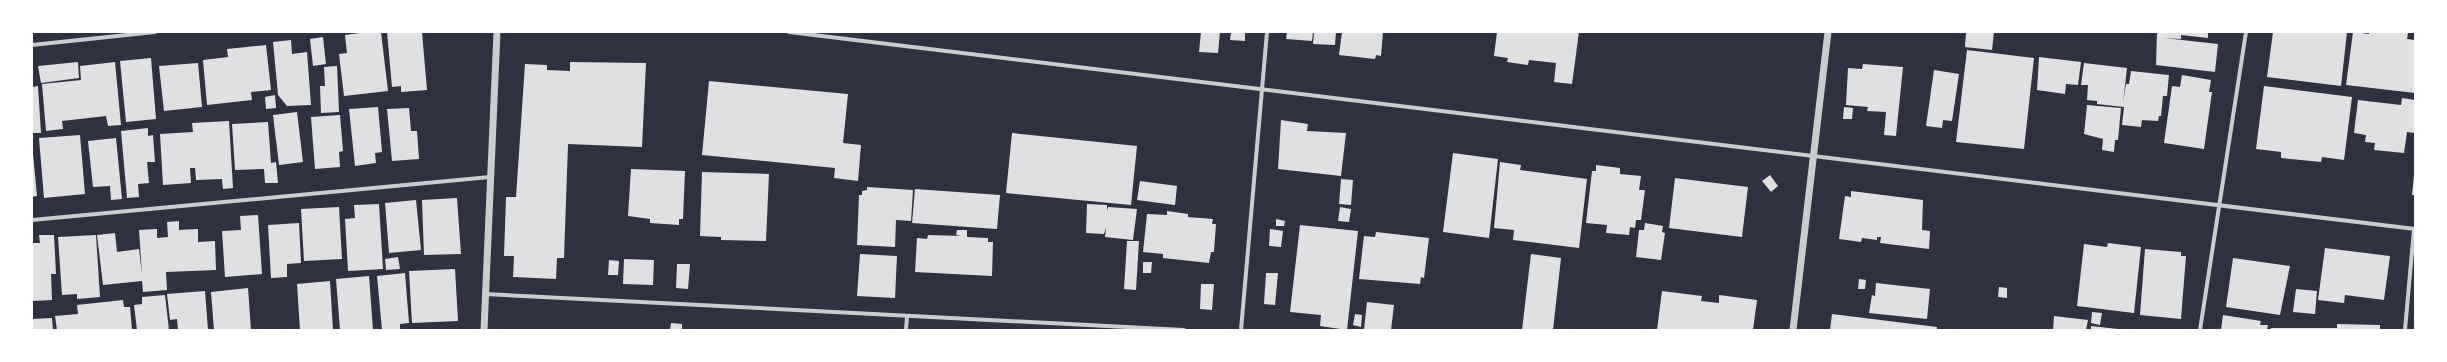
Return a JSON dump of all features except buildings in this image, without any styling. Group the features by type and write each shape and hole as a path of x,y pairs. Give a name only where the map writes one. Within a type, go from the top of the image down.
{"street":[{"path":"32,45 155,32"},
{"path":"484,330 497,32"},
{"path":"789,32 1815,155 2218,206 2415,229 2405,330"},
{"path":"1241,330 1267,32"},
{"path":"1793,330 1815,155 1828,32"},
{"path":"2200,330 2246,32"},
{"path":"32,220 490,177"},
{"path":"485,294 1184,330"},
{"path":"906,330 907,316"}]}
